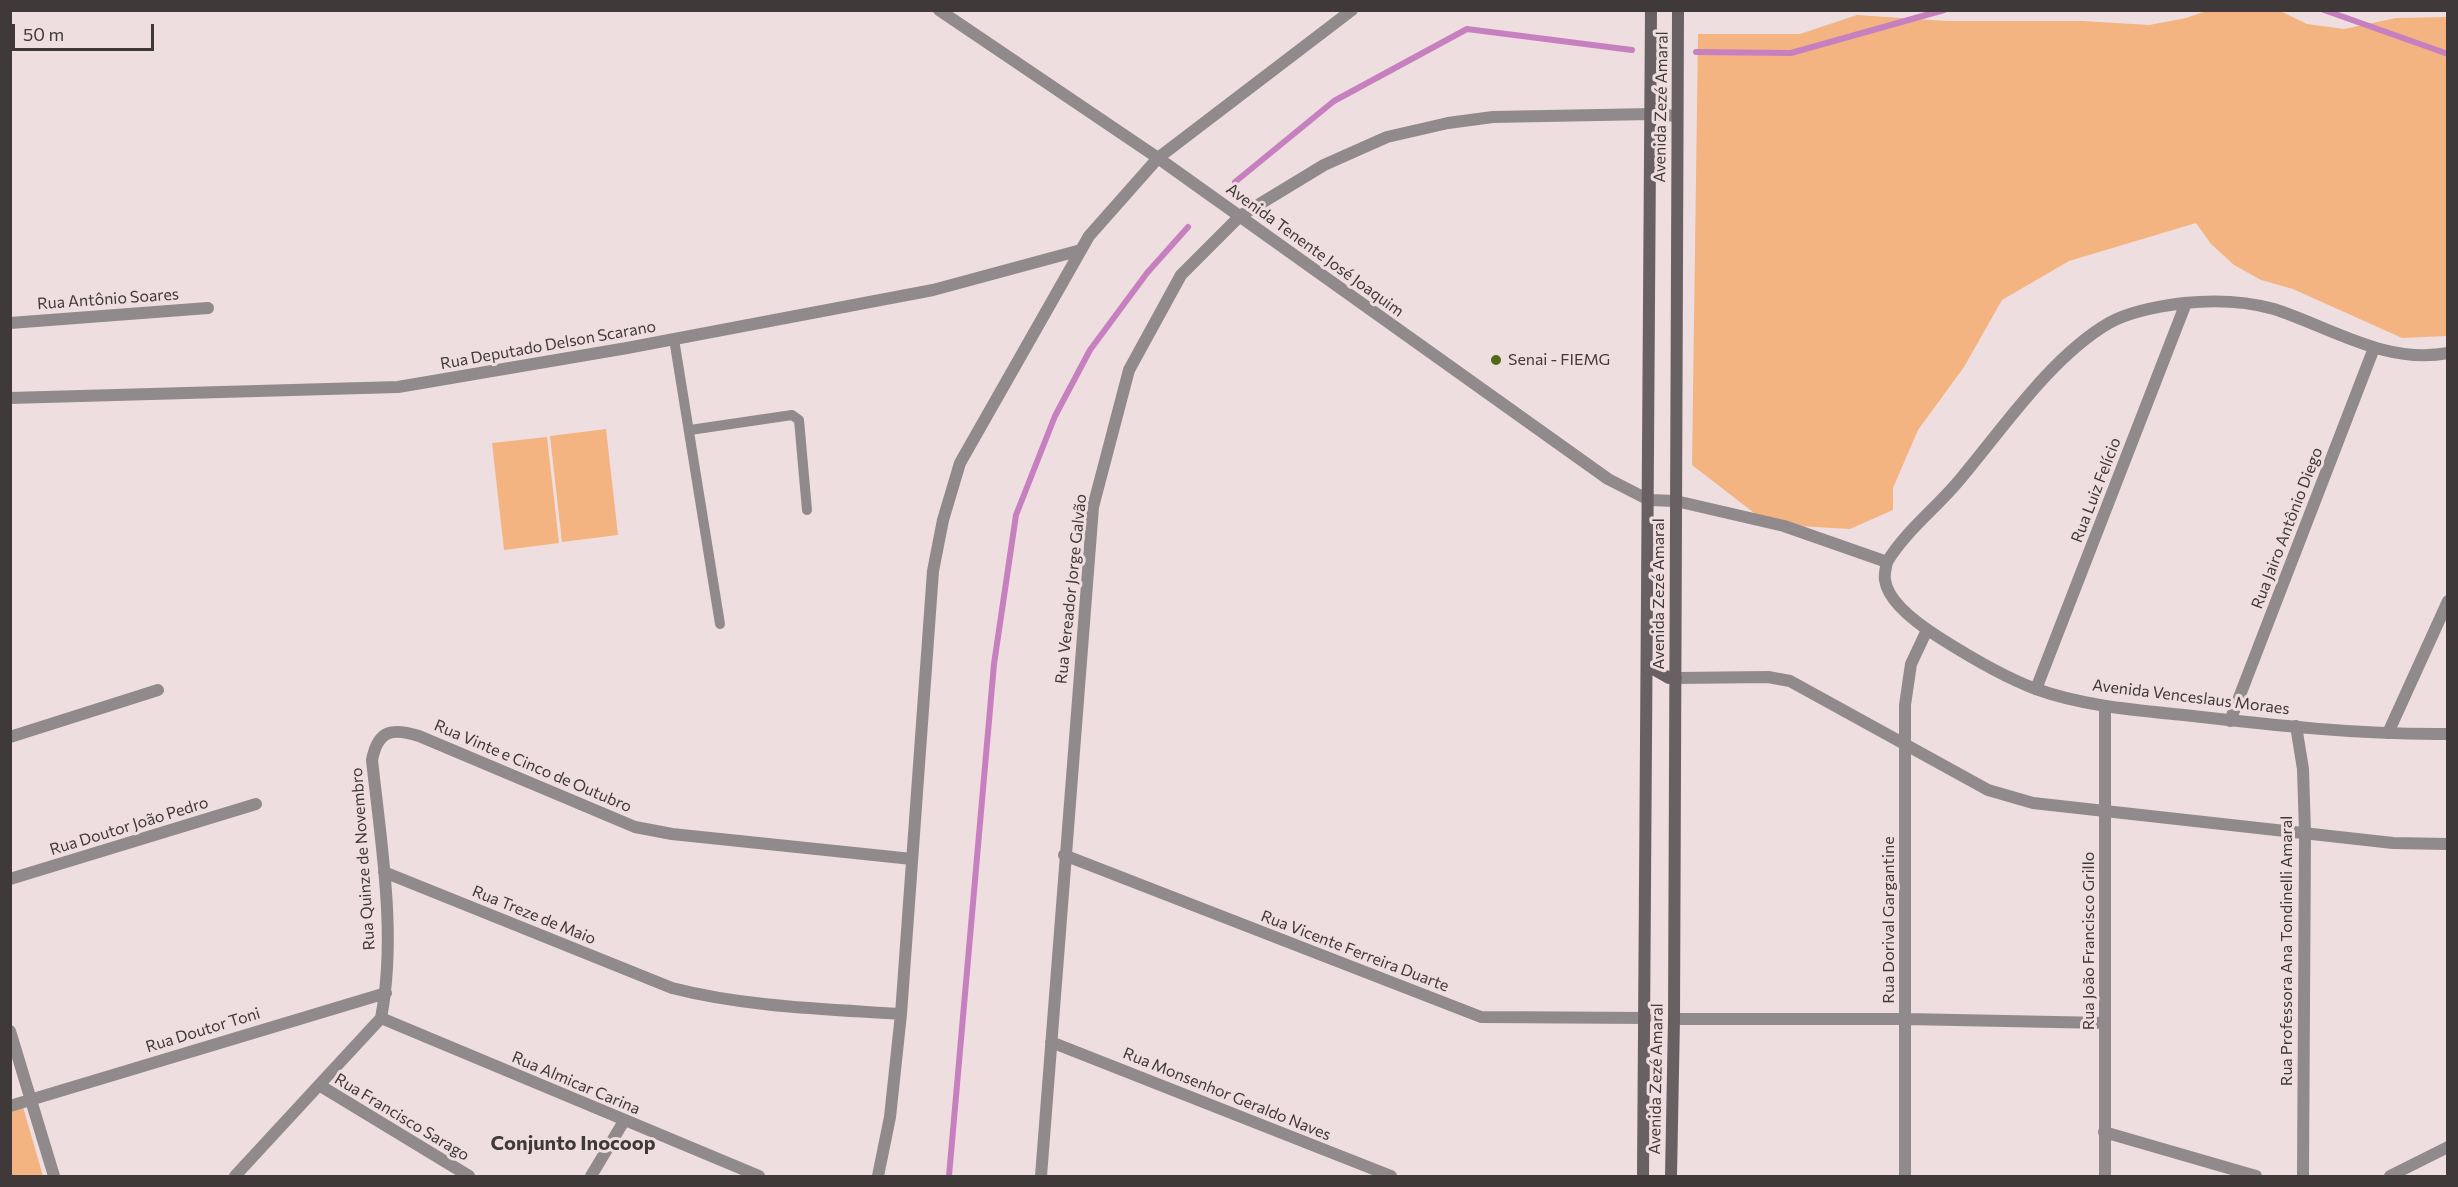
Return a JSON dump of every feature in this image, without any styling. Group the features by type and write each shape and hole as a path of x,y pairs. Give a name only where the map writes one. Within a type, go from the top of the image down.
{"main road":[{"name":"Avenida Zezé Amaral","path":"1643,1176 1646,1018 1651,10"},
{"name":"Avenida Zezé Amaral","path":"1671,1176 1674,1019 1678,10"},
{"path":"1648,666 1669,678 1676,678"}],"street":[{"name":"Avenida Tenente José Joaquim","path":"939,10 1158,158 1608,479 1649,500 1676,501"},
{"path":"878,1176 890,1118 901,1014 933,571 943,520 960,463 1089,236 1158,158 1352,10"},
{"name":"Rua Vereador Jorge Galvão","path":"1041,1176 1064,855 1093,507 1129,370 1181,275 1240,216 1324,165 1387,137 1448,123 1493,117 1651,114 1677,116"},
{"name":"Rua Deputado Delson Scarano","path":"10,398 398,387 674,339 933,290 1081,250"},
{"path":"1676,501 1784,526 1887,562 1898,543 1946,497 2036,386 2110,322 2157,307 2212,300 2271,309 2374,348 2406,355 2448,353"},
{"name":"Rua Luiz Felício","path":"2036,689 2186,303"},
{"name":"Rua Antônio Soares","path":"10,323 208,308"},
{"name":"Rua Jairo Antônio Diego","path":"2230,721 2374,348"},
{"name":"Avenida Venceslaus Moraes","path":"1887,562 1884,579 1887,590 1927,630 1967,655 2036,689 2105,706 2230,721 2388,733 2448,734"},
{"path":"2388,733 2448,601"},
{"name":"Rua Dorival Gargantine","path":"1905,1176 1905,705 1911,664 1927,630"},
{"path":"1676,678 1768,677 1790,681 1988,790 2008,798 2033,803 2106,809 2393,843 2448,844"},
{"path":"10,737 158,690"},
{"name":"Rua João Francisco Grillo","path":"2105,706 2105,1176"},
{"name":"Rua Professora Ana Tondinelli Amaral","path":"2296,726 2303,769 2305,833 2303,1176"},
{"name":"Rua Vinte e Cinco de Outubro","path":"383,736 400,730 419,736 635,827 672,834 912,859"},
{"name":"Rua Quinze de Novembro","path":"381,1018 386,993 384,872 372,760 374,746 383,736"},
{"name":"Rua Doutor João Pedro","path":"10,879 256,804"},
{"name":"Rua Vicente Ferreira Duarte","path":"1064,855 1481,1017 1646,1018"},
{"name":"Rua Treze de Maio","path":"384,872 672,988 707,997 799,1008 901,1014"},
{"name":"Rua Doutor Toni","path":"10,1106 386,993"},
{"path":"235,1176 381,1018"},
{"name":"Rua Almicar Carina","path":"381,1018 624,1122 759,1176"},
{"path":"1674,1019 1906,1019 2105,1023"},
{"path":"10,1031 54,1176"},
{"name":"Rua Monsenhor Geraldo Naves","path":"1051,1042 1391,1176"},
{"name":"Rua Francisco Sarago","path":"319,1085 469,1176"},
{"path":"591,1176 624,1122"},
{"path":"2104,1132 2256,1176"},
{"path":"2390,1176 2448,1147"}],"lane":[{"path":"674,339 720,624"},
{"path":"690,430 792,415 799,420 807,510"}],"shaded area":[{"path":"2278,10 2307,24 2344,29 2396,18 2447,17 2447,336 2402,338 2293,289 2261,280 2234,265 2211,244 2196,223 2069,261 2002,300 1964,367 1918,430 1893,488 1893,510 1850,529 1780,525 1758,516 1692,465 1698,34 1800,34 1857,15 1947,21 2083,21 2149,25 2186,18 2206,11"},
{"path":"606,429 618,535 562,542 550,436"},
{"path":"547,437 559,543 504,550 492,443"},
{"path":"23,1107 43,1176 11,1176 11,1112"}],"waterway":[{"path":"1696,52 1791,53 1944,10"},
{"path":"2324,10 2448,54"},
{"path":"1235,182 1334,101 1467,29 1632,50"},
{"path":"949,1176 994,664 1016,515 1055,416 1090,350 1147,273 1188,227"}],"place":[{"name":"Senai - FIEMG","path":"1496,360"}],"district":[{"name":"Conjunto Inocoop","path":"573,1143"}]}
